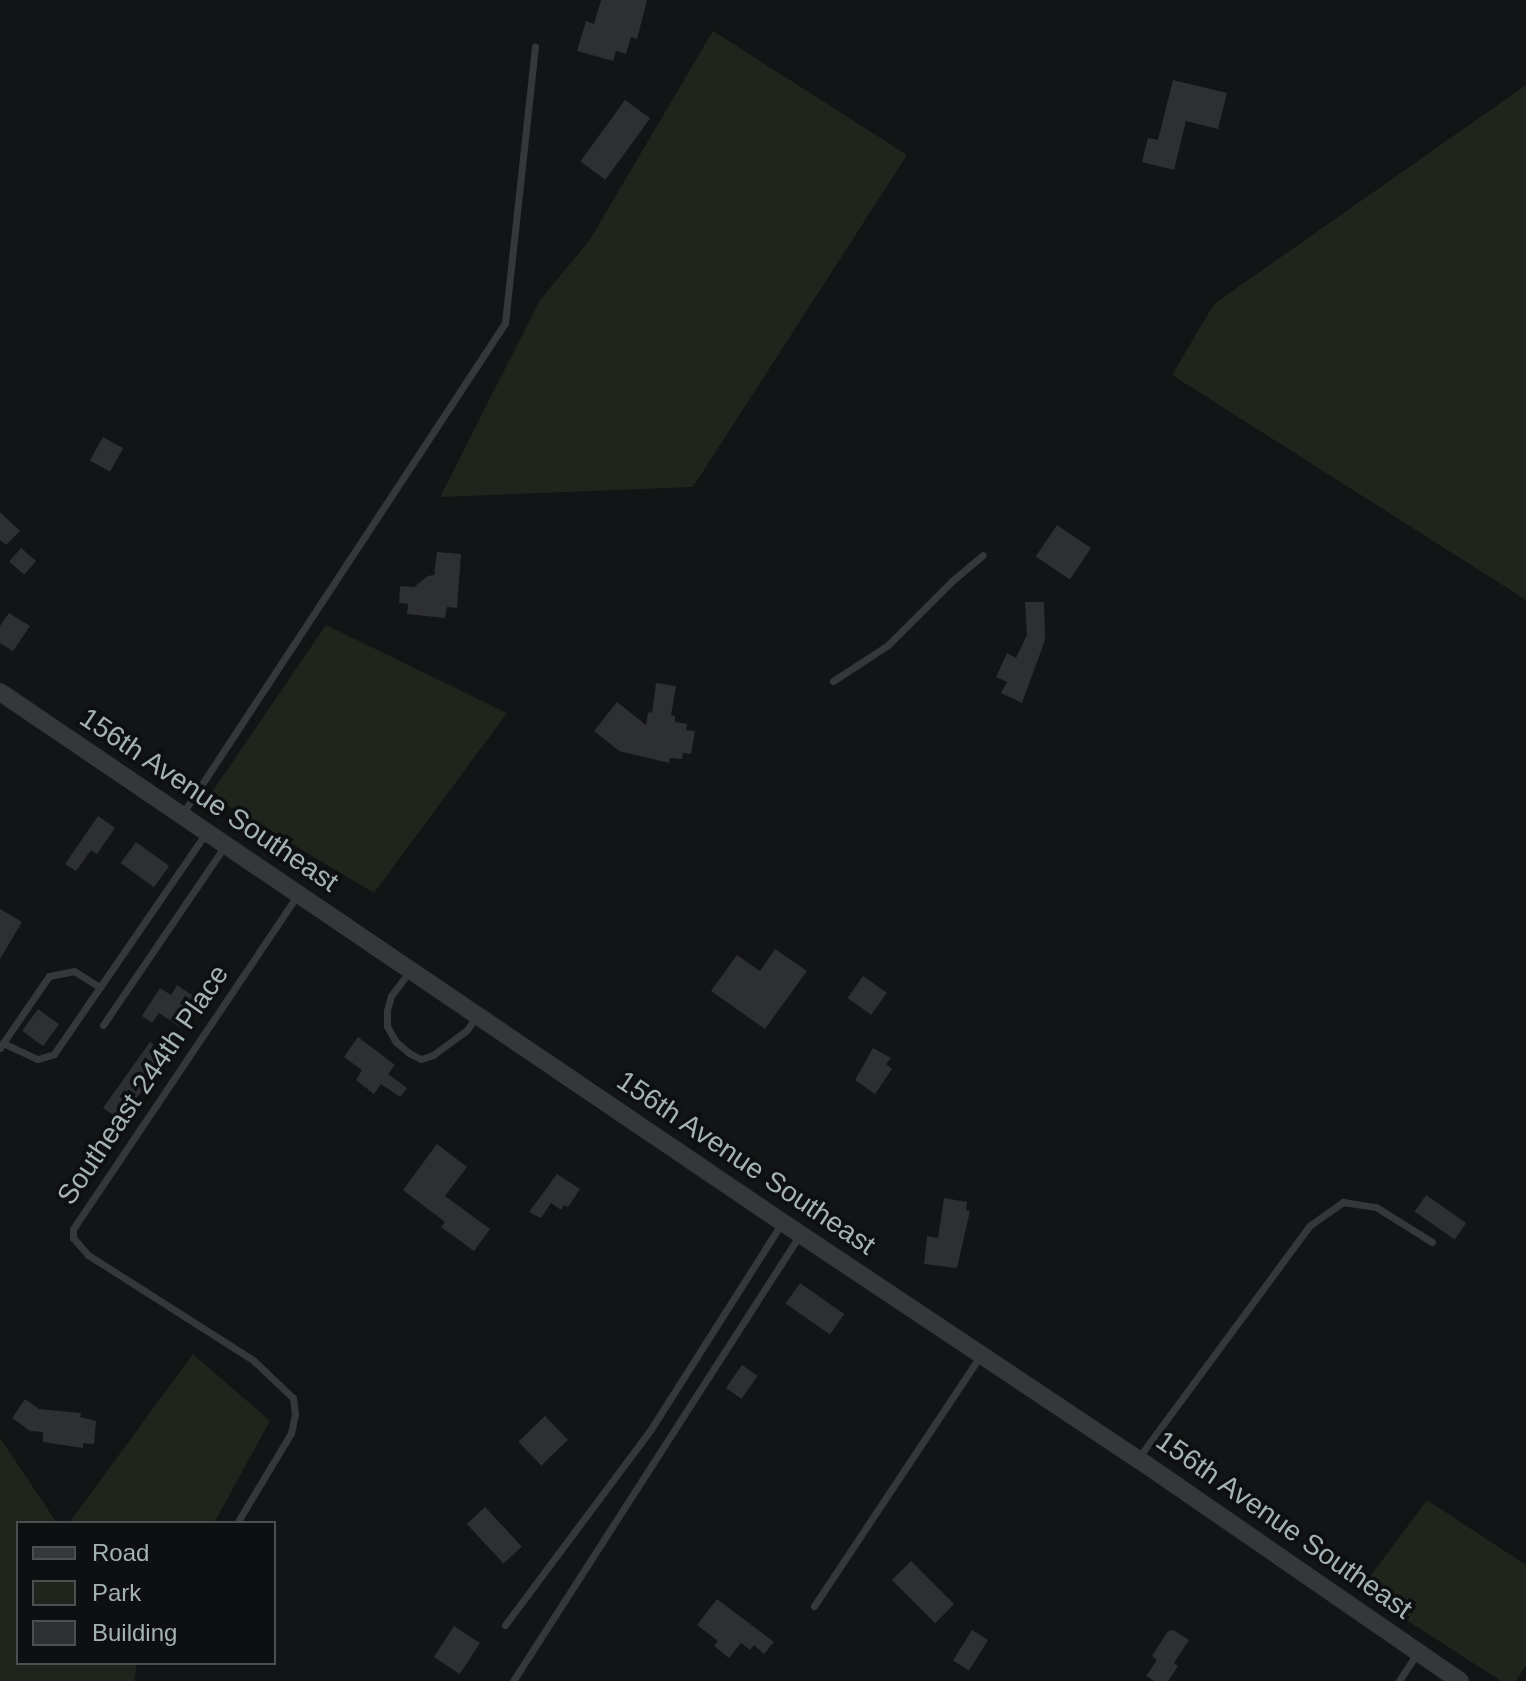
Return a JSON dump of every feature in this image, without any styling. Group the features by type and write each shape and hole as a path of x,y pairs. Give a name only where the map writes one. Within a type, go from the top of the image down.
{"street":[{"name":"156th Avenue Southeast","path":"2,697 982,1353 1460,1681"}],"lane":[{"path":"181,815 505,323 535,47"},
{"path":"833,681 888,645 952,581 983,555"},
{"path":"100,987 74,971 49,976 1,1046 38,1059 54,1054 100,987 206,832"},
{"path":"103,1025 226,845"},
{"name":"Southeast 244th Place","path":"238,1521 291,1433 295,1414 293,1398 253,1360 88,1255 73,1238 73,1229 298,894"},
{"path":"410,970 391,996 387,1010 387,1026 396,1042 409,1053 421,1059 433,1055 467,1030 477,1016"},
{"path":"1138,1459 1309,1226 1343,1202 1376,1207 1432,1242"},
{"path":"505,1625 651,1429 782,1222"},
{"path":"513,1681 800,1234"},
{"path":"814,1606 982,1353"},
{"path":"1399,1681 1418,1652"}],"green space":[{"path":"713,31 907,155 693,487 440,497 540,300 589,241"},
{"path":"1526,85 1526,600 1172,375 1214,304"},
{"path":"326,625 507,713 374,893 210,795"},
{"path":"193,1354 270,1421 215,1521 70,1521"},
{"path":"0,1438 56,1521 16,1521 16,1665 137,1665 134,1681 0,1681"},
{"path":"1427,1500 1526,1565 1526,1665 1516,1681 1501,1681 1360,1590"}],"building":[{"path":"601,0 647,0 637,39 631,37 626,54 616,51 613,61 577,51 586,21 594,24"},
{"path":"1173,80 1227,93 1218,129 1186,121 1174,170 1142,162 1148,138 1158,140"},
{"path":"625,100 650,118 605,180 580,161"},
{"path":"103,437 123,448 110,472 90,461"},
{"path":"0,512 20,531 6,545 0,540"},
{"path":"1057,525 1091,548 1070,579 1036,557"},
{"path":"21,548 36,561 24,575 9,562"},
{"path":"437,552 461,554 457,608 447,607 445,618 407,614 408,604 399,603 400,586 414,587 434,575"},
{"path":"1025,602 1044,602 1045,640 1022,703 1001,693 1007,682 996,677 1007,653 1016,658 1027,635"},
{"path":"9,613 30,626 13,651 0,643 0,626"},
{"path":"656,683 676,686 671,715 675,716 675,722 687,724 686,730 695,731 691,754 683,753 682,759 670,758 669,763 619,751 594,731 617,702 646,725 648,712 652,713"},
{"path":"98,816 115,828 97,854 91,850 76,871 65,864"},
{"path":"136,842 169,866 154,887 121,863"},
{"path":"0,909 22,922 0,959"},
{"path":"775,949 807,971 765,1029 711,991 737,955 760,971"},
{"path":"863,976 887,993 871,1015 848,998"},
{"path":"177,985 198,999 180,1027 159,1013 152,1023 142,1016 160,988 171,995"},
{"path":"38,1009 59,1024 43,1046 22,1031"},
{"path":"358,1037 395,1065 388,1074 407,1088 400,1097 381,1084 374,1094 356,1080 362,1070 344,1057"},
{"path":"150,1042 170,1055 130,1106 137,1110 128,1125 103,1108"},
{"path":"873,1048 891,1058 886,1064 892,1069 875,1094 855,1080"},
{"path":"437,1144 467,1167 445,1196 490,1229 474,1251 441,1227 445,1222 403,1190"},
{"path":"557,1174 580,1189 568,1207 564,1205 561,1210 551,1203 541,1218 529,1212"},
{"path":"1426,1195 1466,1223 1455,1239 1415,1211"},
{"path":"944,1198 967,1202 966,1210 970,1211 957,1268 924,1264 927,1236 938,1238"},
{"path":"800,1283 844,1314 830,1334 786,1303"},
{"path":"742,1365 758,1376 742,1399 726,1388"},
{"path":"25,1399 39,1409 81,1413 80,1417 96,1421 94,1444 83,1443 83,1448 43,1442 43,1432 30,1431 12,1418"},
{"path":"545,1416 568,1440 541,1465 518,1442"},
{"path":"485,1507 522,1546 504,1564 467,1524"},
{"path":"911,1561 954,1604 935,1623 892,1580"},
{"path":"717,1599 774,1642 764,1654 754,1645 750,1650 741,1643 729,1658 714,1646 718,1641 697,1625"},
{"path":"454,1626 480,1643 460,1674 434,1657"},
{"path":"972,1630 988,1640 969,1671 953,1661"},
{"path":"1173,1630 1189,1640 1174,1663 1178,1666 1168,1681 1154,1681 1146,1676 1157,1660 1152,1656 1168,1631"}]}
